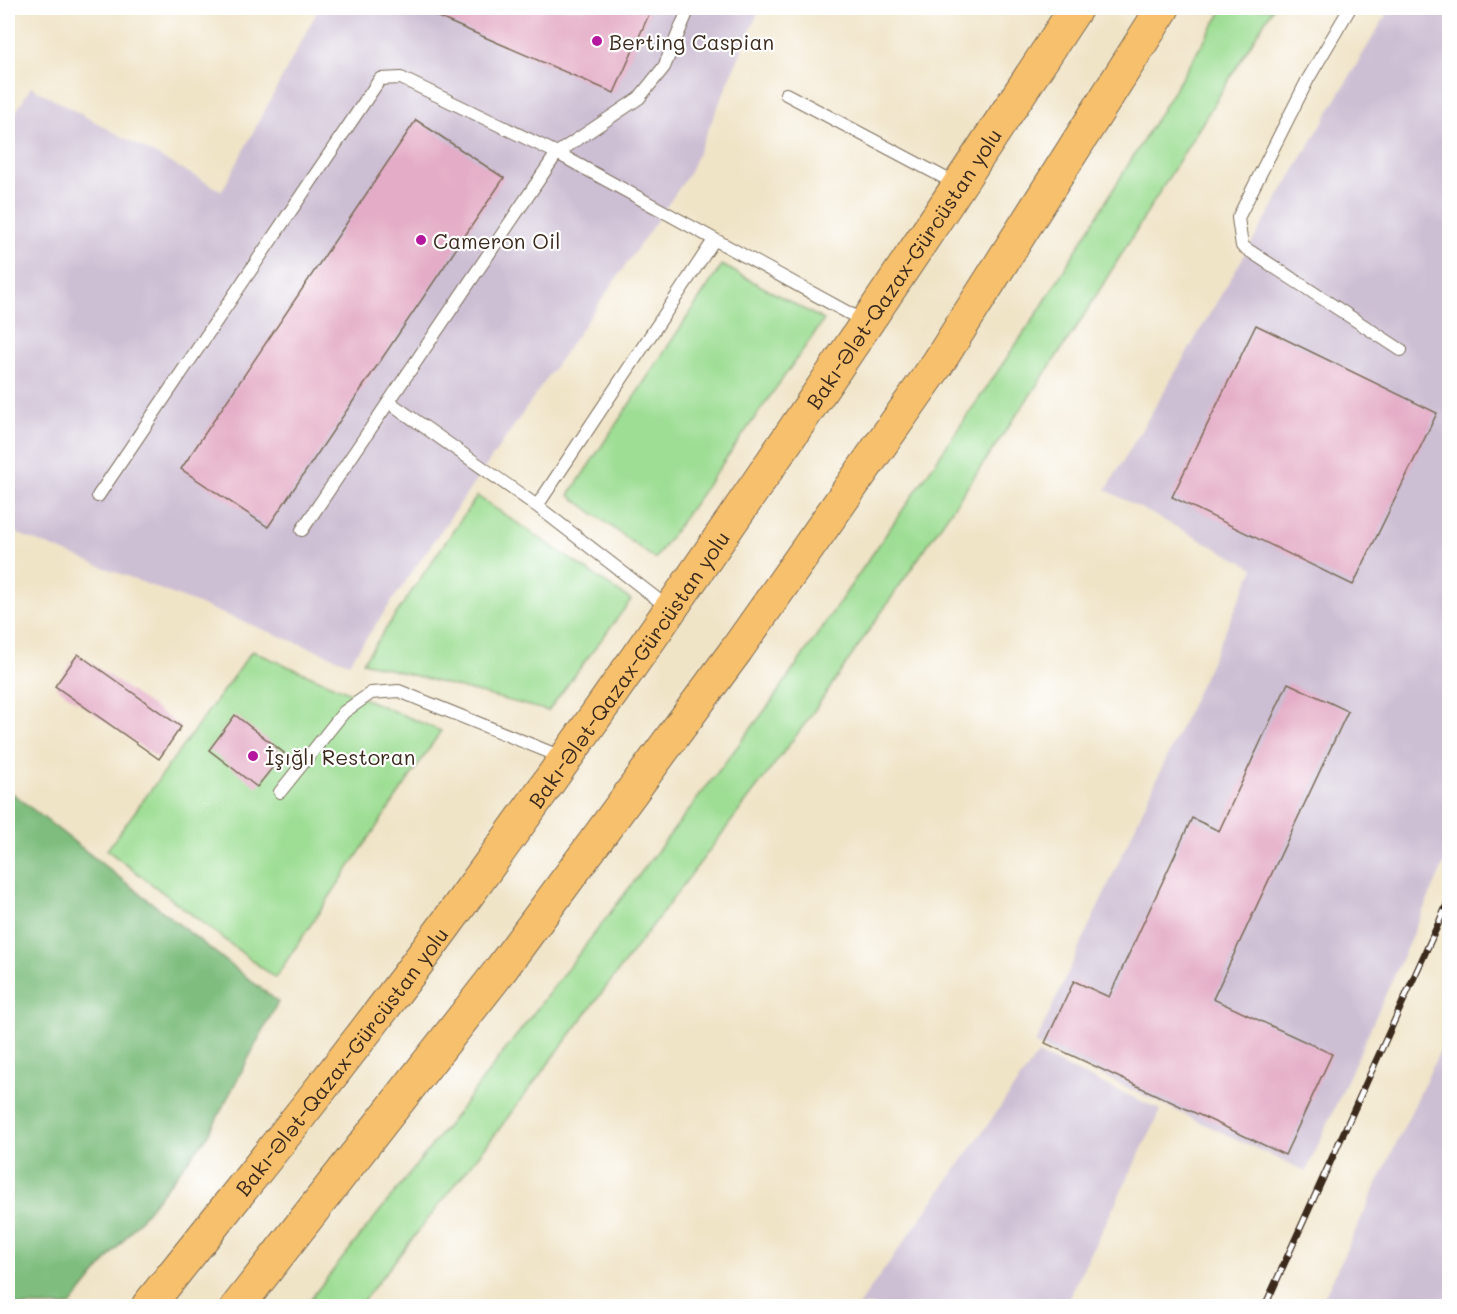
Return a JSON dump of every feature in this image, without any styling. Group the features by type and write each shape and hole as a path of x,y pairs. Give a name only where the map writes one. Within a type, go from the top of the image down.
{"highway":[{"name":"Bakı-Ələt-Qazax-Gürcüstan yolu","path":"148,1306 441,930 566,758 868,324 1076,8"},
{"path":"238,1306 499,972 743,639 938,363 1163,8"}],"lane":[{"path":"302,530 557,153 639,99 664,67 689,8"},
{"path":"1350,8 1308,80 1238,218 1242,246 1401,350"},
{"path":"98,496 380,79 401,78 557,153 868,324"},
{"path":"786,94 959,186"},
{"path":"537,506 714,240"},
{"path":"389,402 537,506 671,610"},
{"path":"280,792 344,712 371,693 399,691 566,758"}],"shaded area":[{"path":"319,8 760,8 689,174 349,663 8,530 8,125 31,87 222,191"},
{"path":"1390,8 1449,8 1449,853 1306,1172 1035,1044 1254,568 1106,490"},
{"path":"1449,1031 1449,1306 1320,1306"},
{"path":"1038,1054 1161,1110 1065,1306 858,1306"}],"green space":[{"path":"1224,8 1273,8 1076,328 807,721 493,1137 359,1306 305,1306 455,1116 769,705 1039,311"},
{"path":"722,265 824,320 655,559 569,495"},
{"path":"477,496 631,600 548,711 363,662"},
{"path":"252,651 441,731 275,978 107,850"},
{"path":"8,790 278,1002 207,1137 70,1306 8,1306"}],"building":[{"path":"417,8 640,8 650,12 614,93"},
{"path":"416,120 504,178 268,527 181,469"},
{"path":"1256,325 1437,413 1353,585 1172,497"},
{"path":"78,654 181,727 159,759 55,686"},
{"path":"1288,683 1348,711 1213,999 1332,1054 1285,1155 1045,1043 1074,981 1109,997 1192,818 1219,831"},
{"path":"235,715 284,753 257,787 209,750"}],"railway":[{"path":"1265,1306 1450,898"}],"place":[{"name":"Berting Caspian","path":"597,41"},
{"name":"Cameron Oil","path":"421,240"},
{"name":"İşığlı Restoran","path":"253,756"}]}
